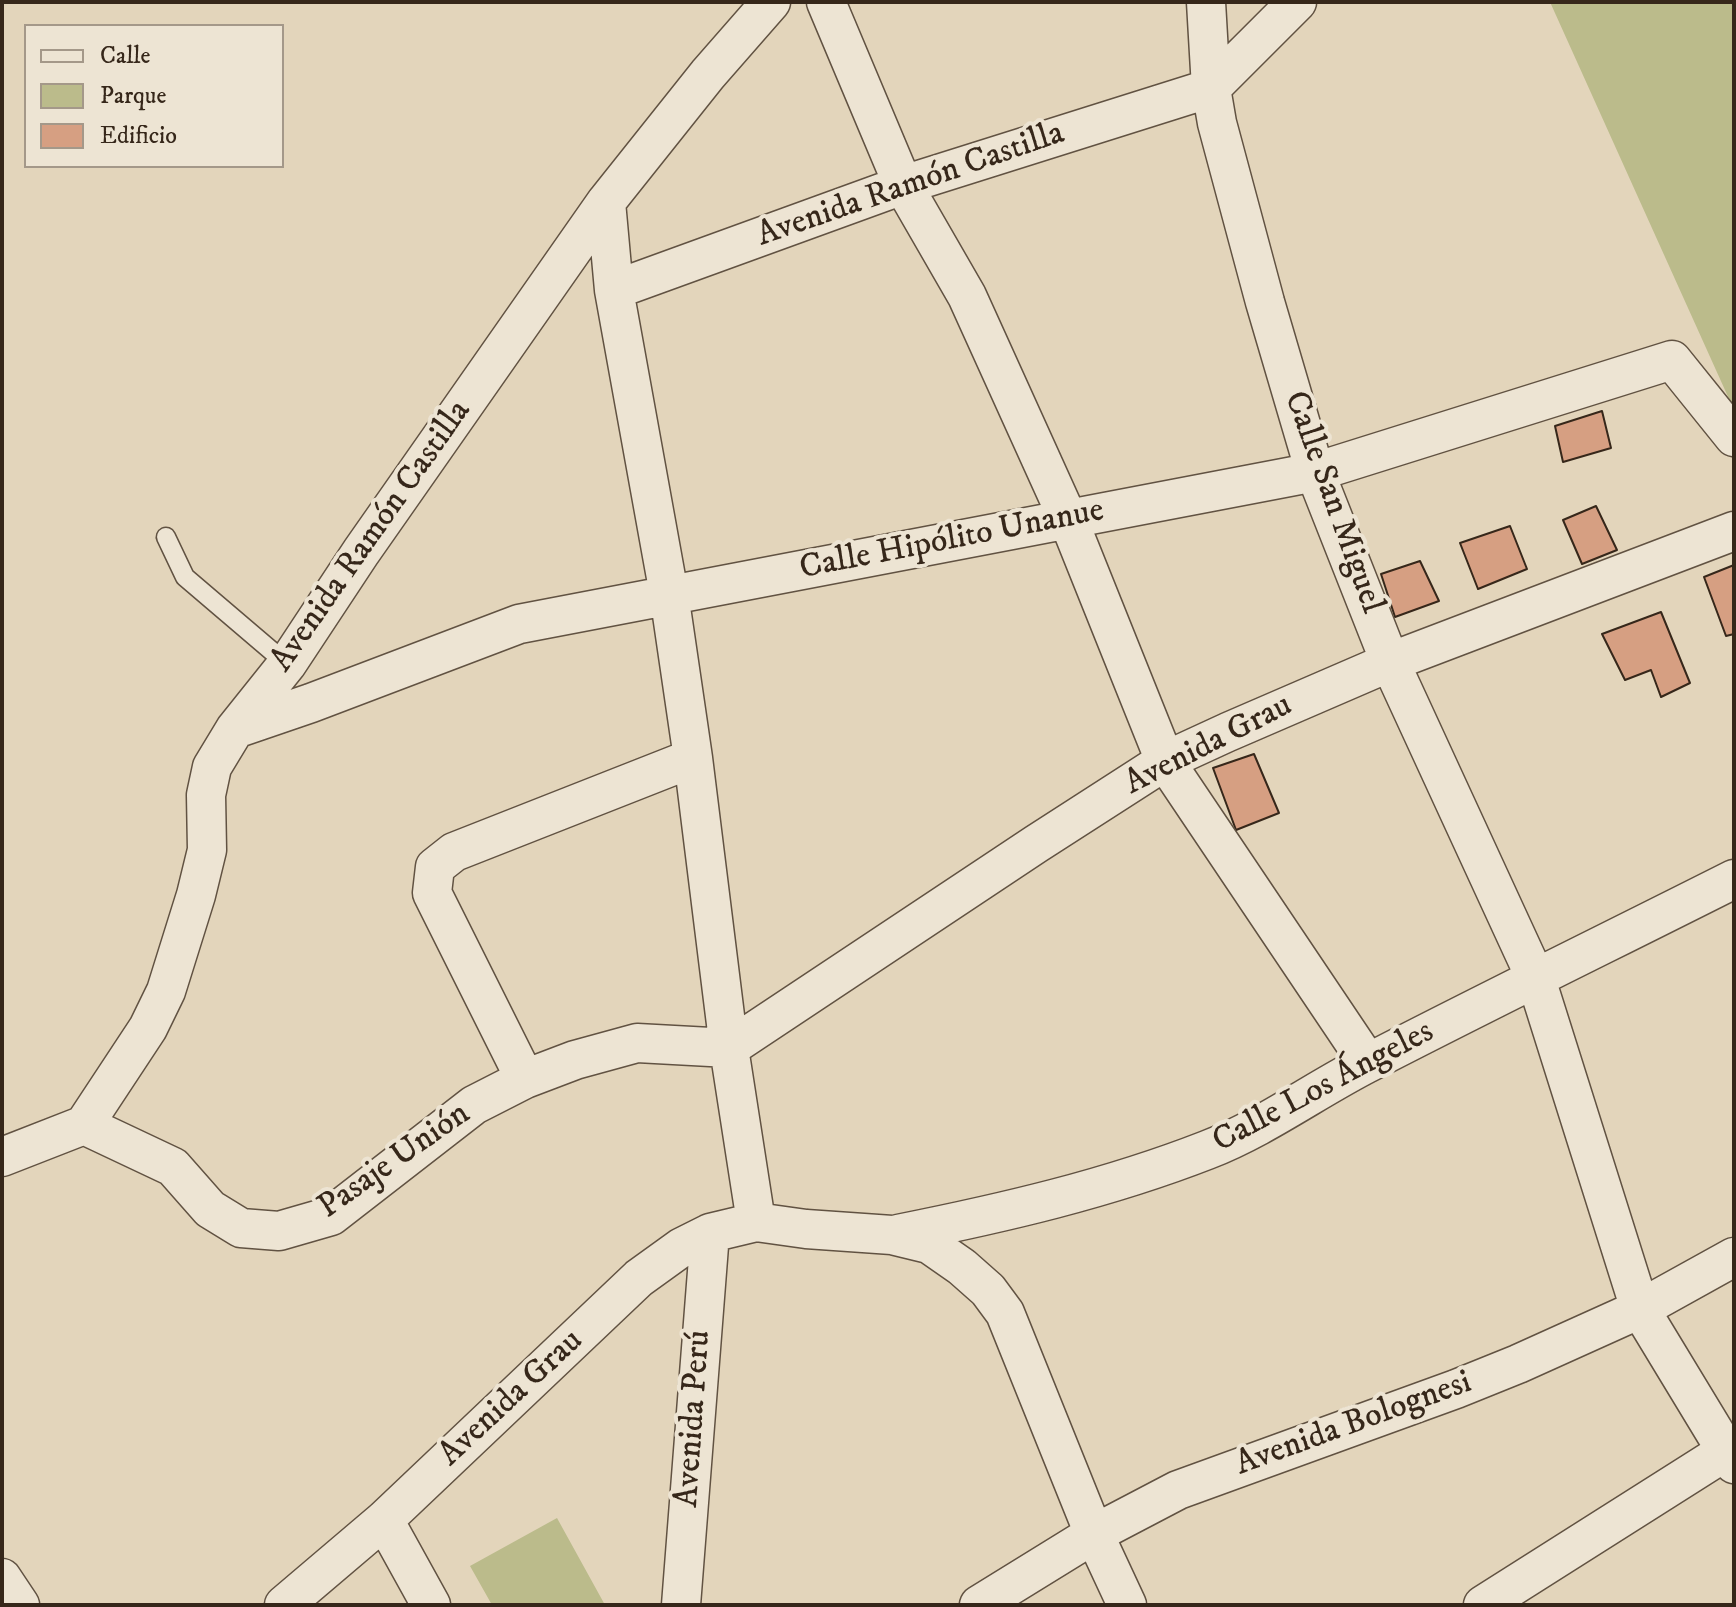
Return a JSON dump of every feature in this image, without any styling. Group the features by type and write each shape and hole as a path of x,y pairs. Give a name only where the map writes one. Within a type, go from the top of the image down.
{"street":[{"name":"Avenida Ramón Castilla","path":"84,1125 148,1028 166,991 207,850 206,795 212,767 235,729 287,664 606,202 708,74 771,2"},
{"path":"826,2 903,185 967,296 1068,519 1165,761 1368,1063"},
{"name":"Calle San Miguel","path":"1206,2 1211,88 1217,123 1315,472 1390,662 1536,979 1640,1309 1731,1453"},
{"path":"1211,88 1297,2"},
{"name":"Avenida Ramón Castilla","path":"614,290 903,185 1211,88"},
{"path":"606,202 614,290 669,594 729,1048 756,1222 892,1235 929,1244 988,1290 1005,1313 1094,1534 1127,1605"},
{"name":"Calle Hipólito Unanue","path":"235,729 519,624 1315,472 1672,360 1734,437"},
{"name":"Avenida Grau","path":"729,1048 1165,761 1390,662 1734,531"},
{"path":"525,1079 432,893 435,867 454,852 693,758"},
{"name":"Calle Los Ángeles","path":"892,1235 1001,1214 1140,1175 1211,1149 1277,1117 1368,1063 1734,879"},
{"name":"Pasaje Unión","path":"84,1125 173,1167 210,1209 241,1228 279,1231 331,1216 474,1105 525,1079 575,1060 637,1043 729,1048"},
{"path":"2,1157 84,1125"},
{"name":"Avenida Grau","path":"284,1605 384,1520 639,1278 682,1247 710,1233 756,1222"},
{"name":"Avenida Perú","path":"681,1605 710,1233"},
{"name":"Avenida Bolognesi","path":"979,1605 1094,1534 1178,1490 1456,1389 1640,1309 1734,1257"},
{"path":"1483,1605 1731,1453"},
{"path":"384,1520 431,1605"},
{"path":"2,1578 20,1605"}],"lane":[{"path":"166,537 185,577 287,664"}],"green space":[{"path":"1550,2 1734,2 1734,410"},
{"path":"557,1518 605,1605 492,1605 470,1566"}],"building":[{"path":"1602,411 1611,448 1563,462 1555,426"},
{"path":"1596,506 1617,550 1582,564 1563,520"},
{"path":"1510,526 1527,569 1478,589 1460,543"},
{"path":"1420,561 1439,601 1395,617 1381,574"},
{"path":"1734,565 1734,634 1726,636 1704,577"},
{"path":"1661,612 1690,683 1661,697 1651,670 1625,680 1602,634"},
{"path":"1254,754 1279,813 1236,830 1213,768"}]}
